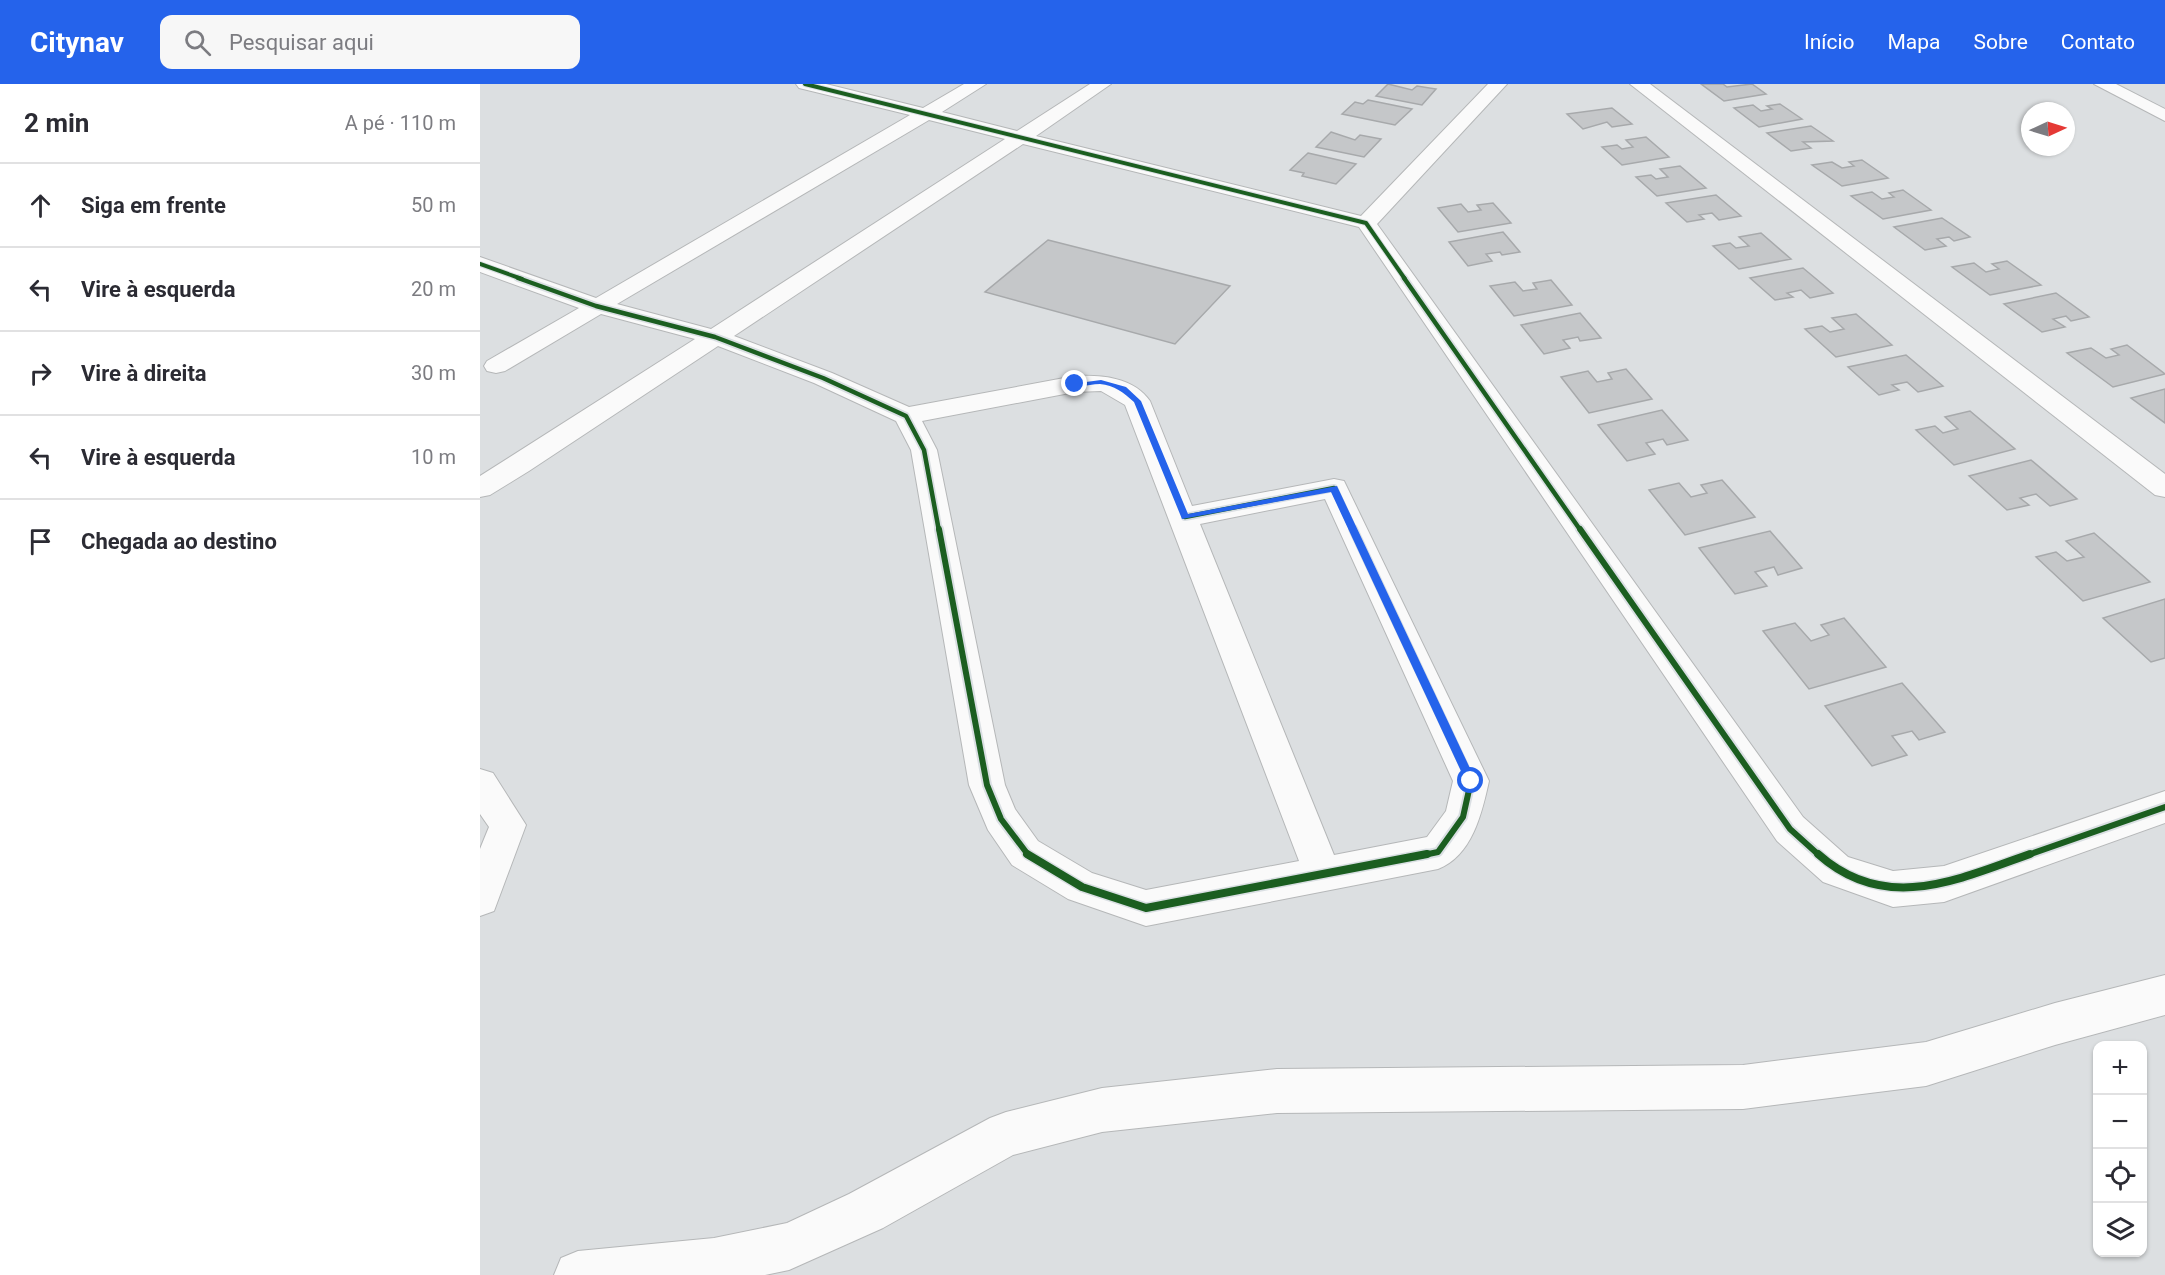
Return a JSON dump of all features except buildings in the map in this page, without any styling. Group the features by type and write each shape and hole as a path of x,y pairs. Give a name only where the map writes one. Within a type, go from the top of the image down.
{"main road":[{"path":"804,84 1366,223 1790,829 1836,870 1893,889 1944,884 2165,807"},
{"path":"496,366 977,84"},
{"path":"480,488 519,465 1102,84"},
{"path":"1366,223 1498,84"},
{"path":"1639,84 2165,488"},
{"path":"2103,84 2165,116"},
{"path":"480,264 596,306 715,337 824,378 906,416 1075,384 1101,382 1124,389 1137,401 1185,517 1323,875"},
{"path":"906,416 924,450 987,785 1002,819 1025,853 1082,887 1146,908 1438,852 1463,817 1471,781 1334,488 1185,517"},
{"path":"480,784 508,825 480,898"},
{"path":"578,1275 714,1262 789,1246 866,1211 1005,1134 1102,1110 1277,1091 1743,1087 1926,1064 2055,1024 2165,994"}],"cycle path":[{"path":"805,84 1366,223 1790,829 1836,870 1893,889 1944,884 2165,807"},
{"path":"480,264 596,306 715,337 823,378 906,416 924,450 987,785 1001,819 1025,853 1082,887 1146,908 1438,852 1463,817 1471,781 1334,488 1185,517"}],"route":[{"path":"1075,384 1101,382 1124,389 1137,401 1185,517 1334,488 1471,781"}]}
